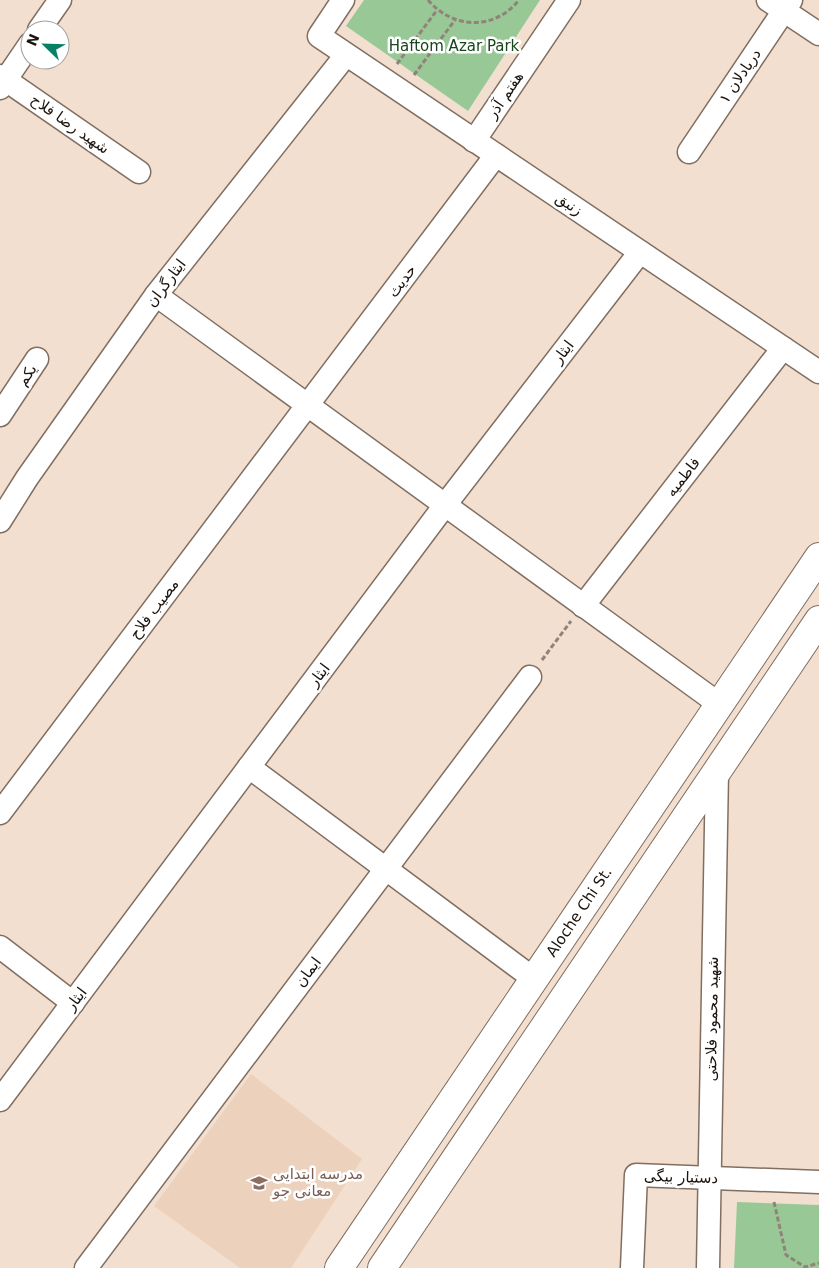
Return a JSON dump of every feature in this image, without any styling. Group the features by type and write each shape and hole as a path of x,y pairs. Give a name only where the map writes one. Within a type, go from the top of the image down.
{"street":[{"path":"46,20 60,0"},
{"name":"زنبق","path":"343,0 319,36 819,372"},
{"name":"هفتم آذر","path":"474,141 569,0"},
{"path":"781,4 819,34"},
{"name":"دریادلان ۱","path":"689,152 781,4"},
{"name":"ایثارگران","path":"0,521 27,478 156,295 346,55"},
{"path":"2,81 20,57"},
{"name":"شهید رضا فلاح","path":"2,81 139,172"},
{"name":"حدیث","path":"308,406 496,156"},
{"name":"ایثار","path":"0,1100 446,506 640,252"},
{"path":"156,295 719,704"},
{"name":"فاطمیه","path":"583,606 783,348"},
{"name":"یکم","path":"0,415 37,359"},
{"name":"مصیب فلاح","path":"0,813 308,406"},
{"name":"Aloche Chi St.","path":"339,1268 819,556"},
{"path":"382,1268 819,620"},
{"path":"763,638 792,658"},
{"name":"ایمان","path":"86,1268 530,677"},
{"path":"250,767 534,978"},
{"name":"شهید محمود فلاحتی","path":"706,1263 710,1178 717,771"},
{"path":"0,947 73,1003"},
{"name":"دستیار بیگی","path":"632,1268 636,1175 819,1182"}],"path":[{"path":"428,0 437,10 455,20 475,23 495,19 512,9 519,0"},
{"path":"394,86 437,10"},
{"path":"394,86 455,20"},
{"path":"530,677 583,606"},
{"path":"775,1181 774,1203 786,1255 804,1267 819,1263"}],"shaded area":[{"name":"مدرسه ابتدایی معانی جو","path":"251,1074 362,1159 291,1268 240,1268 154,1206"}],"green space":[{"name":"Haftom Azar Park","path":"364,0 540,0 468,111 346,26"},
{"path":"737,1202 819,1205 819,1268 734,1268"}],"place":[{"name":"مدرسه ابتدایی معانی جو","path":"259,1183"}]}
